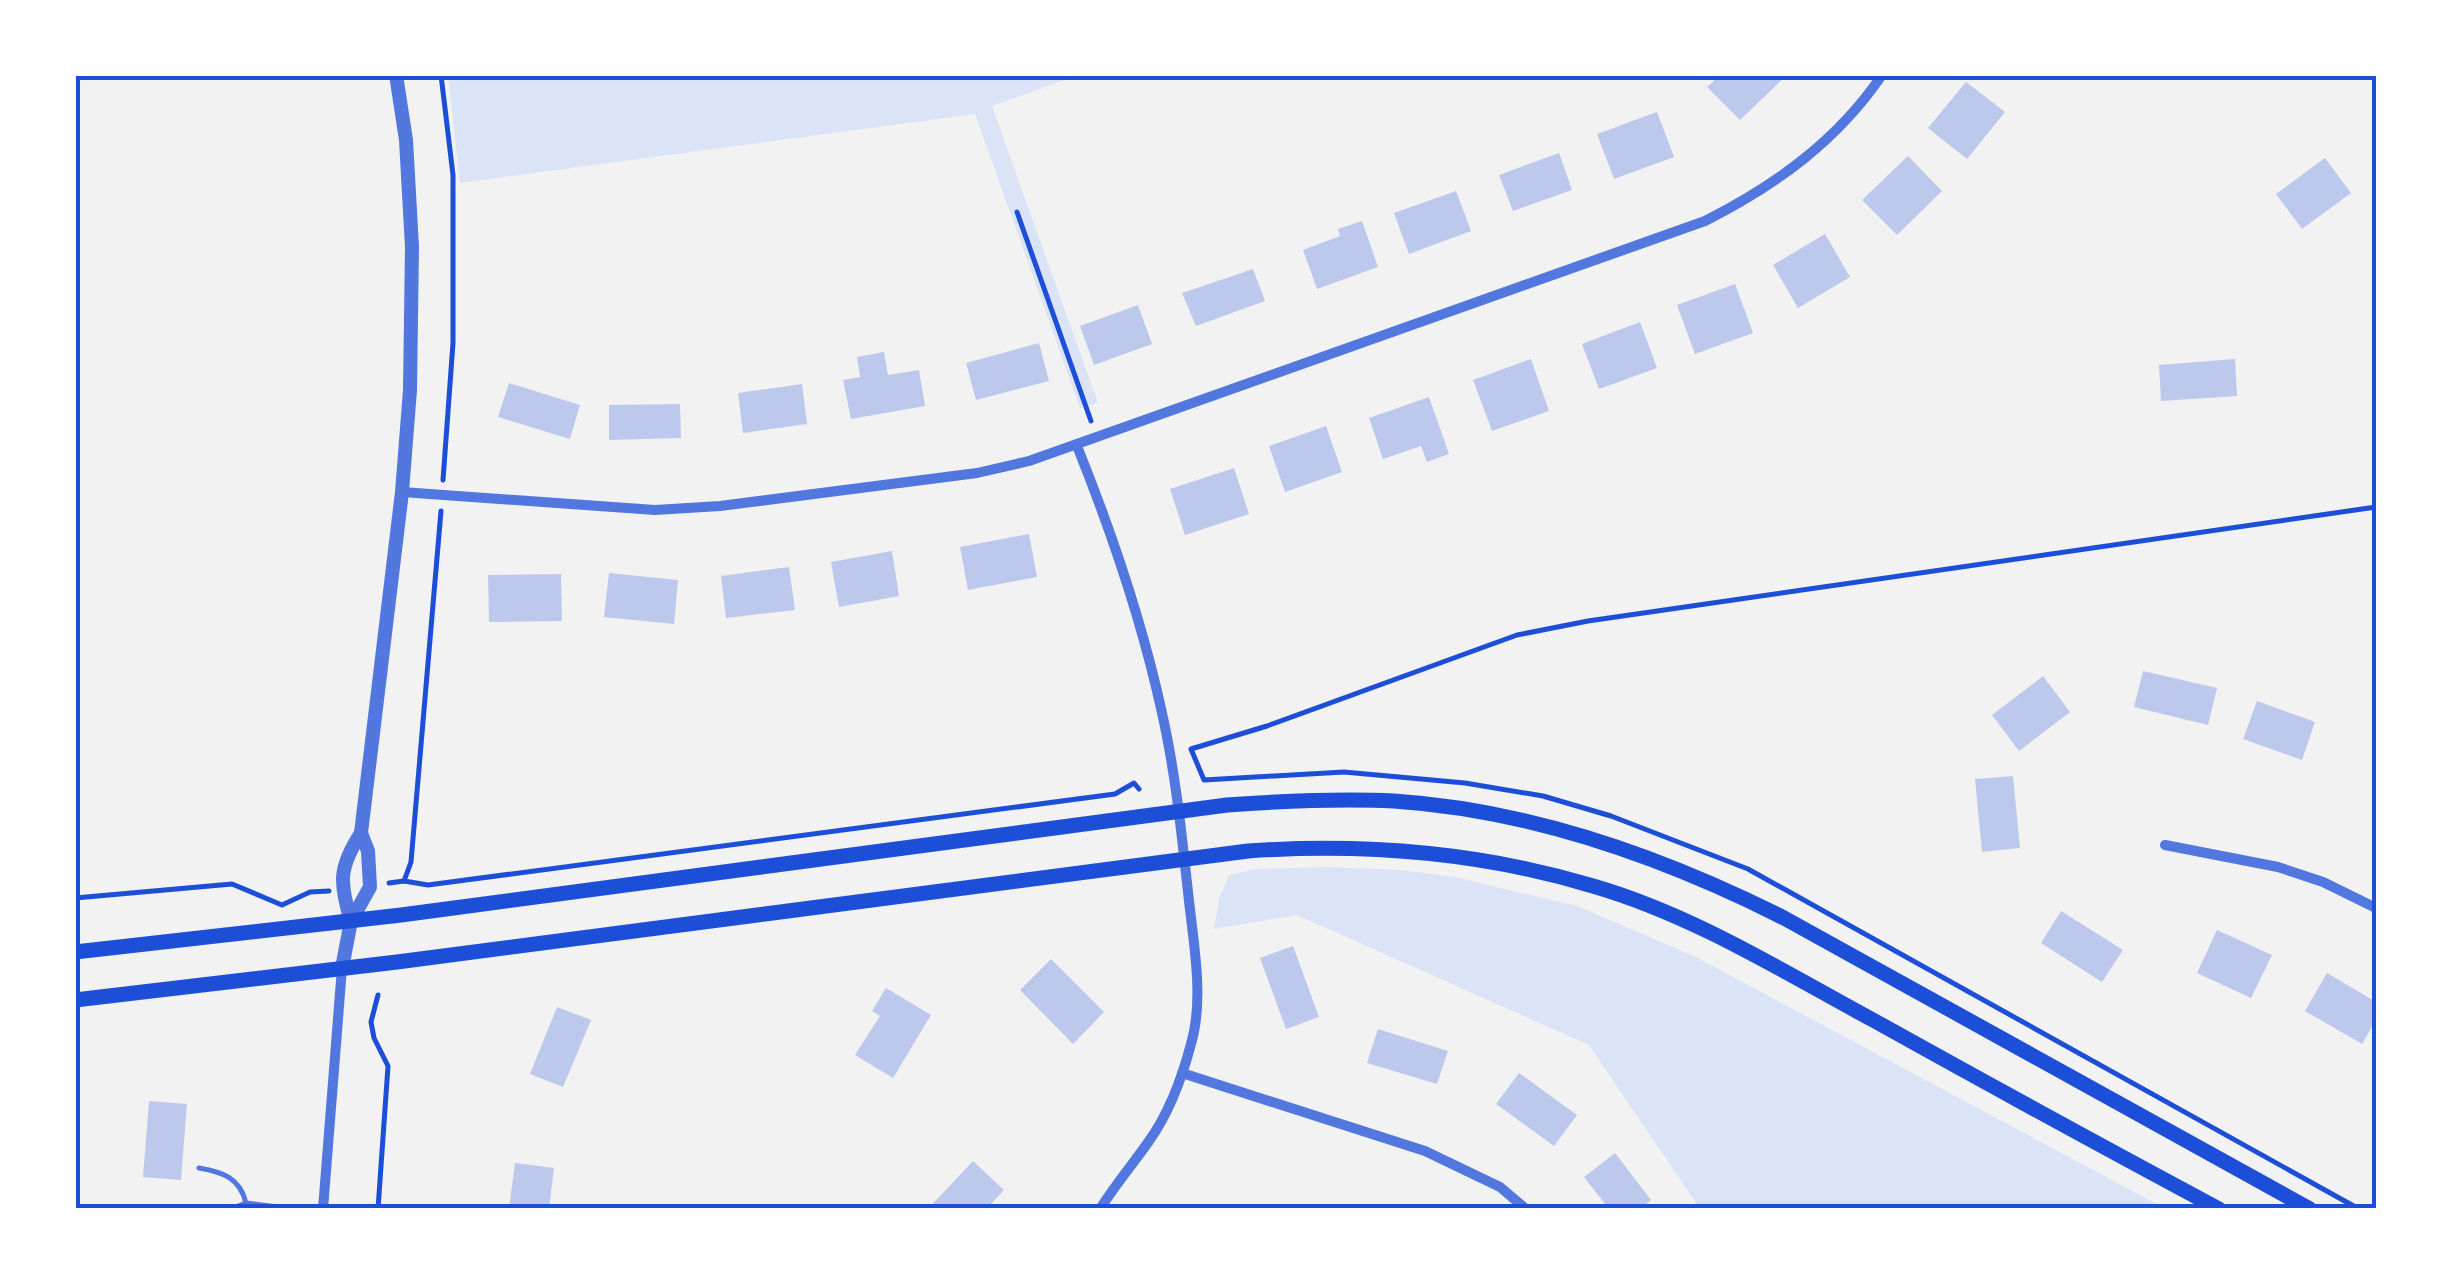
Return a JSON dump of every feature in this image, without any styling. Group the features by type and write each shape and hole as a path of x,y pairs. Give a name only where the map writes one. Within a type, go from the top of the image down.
{"main road":[{"path":"75,952 351,921 1179,811 1281,801 1394,801 1442,806 1540,825 1626,849 1714,882 2310,1209"},
{"path":"75,1000 1184,859 1300,847 1407,850 1524,868 1595,886 1706,930 2219,1209"}],"street":[{"path":"323,1209 342,968 351,921 370,886 368,852 361,833 402,492 410,390 412,247 406,140 396,75"},
{"path":"402,492 655,510 720,506 977,474 1077,446 1705,221 1754,196 1801,164 1837,131 1882,75"},
{"path":"1077,446 1112,531 1163,716 1179,811 1197,1004 1193,1040 1182,1074 1150,1140 1100,1209"},
{"path":"351,921 342,890 344,858 361,833"},
{"path":"2165,845 2278,867 2323,882 2376,908"},
{"path":"1182,1074 1425,1151 1500,1187 1526,1209"}],"lane":[{"path":"199,1168 221,1171 236,1182 246,1203"},
{"path":"230,1209 246,1203 294,1209"}],"path":[{"path":"404,881 412,862 448,439 453,175 442,75"},
{"path":"1017,212 1097,438"},
{"path":"1204,780 1191,749 1518,635 1588,621 2376,507"},
{"path":"370,886 404,881 428,885 1116,794 1134,783 1139,788"},
{"path":"75,898 232,884 282,905 310,892 342,890"},
{"path":"378,995 370,1022 388,1066 378,1209"}],"shaded area":[{"path":"448,75 1079,75 992,106 1098,403 1080,408 975,114 460,183"},
{"path":"1327,867 1455,877 1577,906 1696,957 2166,1209 1700,1209 1589,1045 1297,915 1214,929 1219,899 1229,875 1256,869"}],"building":[{"path":"1720,75 1787,75 1740,120 1707,87"},
{"path":"1966,82 2005,112 1967,159 1928,128"},
{"path":"1657,112 1674,157 1614,179 1597,134"},
{"path":"1559,153 1572,190 1513,211 1499,175"},
{"path":"1908,156 1942,191 1897,235 1862,200"},
{"path":"2325,158 2351,193 2302,229 2276,194"},
{"path":"1456,191 1471,231 1409,254 1394,213"},
{"path":"1362,221 1378,267 1317,289 1303,250 1340,236 1338,229"},
{"path":"1825,234 1850,277 1798,308 1773,265"},
{"path":"1253,269 1265,301 1196,326 1182,293"},
{"path":"1735,284 1753,333 1695,354 1677,305"},
{"path":"1138,305 1152,344 1094,365 1080,326"},
{"path":"1640,322 1657,368 1599,389 1582,344"},
{"path":"1039,343 1049,381 976,400 966,363"},
{"path":"884,352 888,375 919,370 925,406 851,419 843,380 860,377 857,357"},
{"path":"1531,359 1549,411 1492,431 1473,380"},
{"path":"2235,359 2237,396 2161,401 2159,365"},
{"path":"509,383 580,405 570,439 498,417"},
{"path":"802,384 807,424 743,433 738,393"},
{"path":"1429,397 1449,454 1427,462 1421,446 1383,459 1369,418"},
{"path":"680,404 681,438 609,440 609,405"},
{"path":"1326,426 1342,472 1285,492 1269,446"},
{"path":"1234,468 1249,514 1185,535 1170,489"},
{"path":"1029,534 1037,577 968,590 960,547"},
{"path":"892,551 899,596 839,607 831,562"},
{"path":"789,567 795,610 726,618 721,576"},
{"path":"609,573 678,580 674,624 604,617"},
{"path":"561,574 562,621 489,622 488,575"},
{"path":"2143,671 2217,688 2208,725 2134,707"},
{"path":"2043,676 2070,712 2019,751 1992,715"},
{"path":"2257,701 2315,722 2302,760 2243,739"},
{"path":"2013,776 2020,848 1982,852 1975,779"},
{"path":"2061,911 2123,950 2102,982 2041,943"},
{"path":"2217,930 2272,955 2251,998 2197,973"},
{"path":"1293,946 1319,1017 1286,1029 1260,958"},
{"path":"1051,959 1104,1012 1073,1044 1020,990"},
{"path":"2327,973 2376,1002 2376,1020 2362,1044 2305,1011"},
{"path":"886,988 931,1015 893,1078 855,1055 880,1016 872,1011"},
{"path":"557,1007 591,1020 563,1087 530,1074"},
{"path":"1378,1029 1448,1051 1437,1084 1367,1063"},
{"path":"1519,1073 1577,1115 1554,1146 1496,1104"},
{"path":"149,1101 187,1104 181,1180 143,1177"},
{"path":"1615,1153 1651,1200 1639,1209 1609,1209 1584,1177"},
{"path":"973,1161 1004,1190 986,1209 928,1209"},
{"path":"515,1163 554,1168 549,1209 509,1209"}]}
